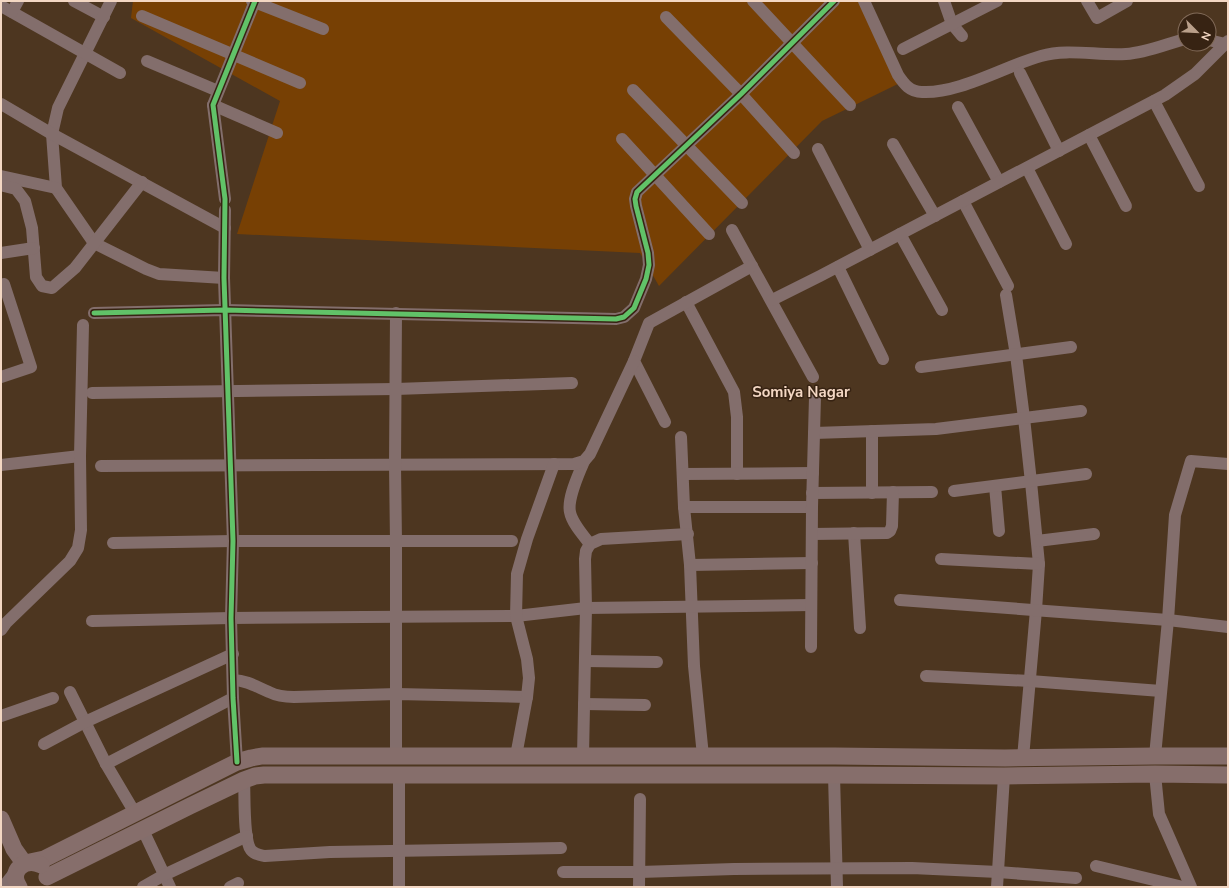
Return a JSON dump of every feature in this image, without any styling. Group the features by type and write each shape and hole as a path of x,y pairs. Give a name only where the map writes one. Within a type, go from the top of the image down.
{"main road":[{"path":"22,870 237,762 262,756 1023,758 1228,756"},
{"path":"22,870 36,863 45,870 45,882 190,806 244,780 255,776 264,775 1228,775"},
{"path":"1,819 22,870"}],"street":[{"path":"12,12 18,1"},
{"path":"74,1 104,17"},
{"path":"111,1 58,108 52,134 56,188 94,243 159,274 224,278"},
{"path":"237,762 233,698 231,618 233,541 224,278 225,204 213,105 254,1 323,28"},
{"path":"753,1 850,105"},
{"path":"94,312 225,310 396,313 574,319 616,319 624,317 634,308 646,279 649,266 648,253 635,198 637,192 741,94 834,1"},
{"path":"864,1 898,75 904,84 911,90 921,92 941,91 966,84 1041,56 1062,52 1127,54 1152,49 1177,41"},
{"path":"944,1 952,24 962,36"},
{"path":"903,49 997,1"},
{"path":"1087,1 1096,18 1127,1"},
{"path":"1,6 120,74"},
{"path":"142,16 300,83"},
{"path":"666,17 741,94 794,153"},
{"path":"1217,41 1227,42"},
{"path":"772,300 838,267 1165,95 1195,74 1227,42"},
{"path":"147,61 218,91"},
{"path":"1020,73 1059,151"},
{"path":"633,90 742,203"},
{"path":"1154,101 1199,186"},
{"path":"1,104 52,134 225,228"},
{"path":"213,105 277,133"},
{"path":"958,107 1000,182"},
{"path":"1089,135 1126,206"},
{"path":"622,139 656,174 709,234"},
{"path":"893,144 935,216"},
{"path":"818,149 870,250"},
{"path":"1027,168 1066,244"},
{"path":"2,183 18,180 56,188"},
{"path":"2,183 16,189 25,201 32,228 36,277 42,286 52,288 74,268 142,182"},
{"path":"963,201 1007,291 1031,482 1038,564 1036,610 1023,758"},
{"path":"732,230 772,300 813,377"},
{"path":"900,234 942,310"},
{"path":"1,253 34,248"},
{"path":"590,544 570,513 569,506 572,494 584,461 590,454 634,360 649,323 752,266"},
{"path":"838,267 883,359"},
{"path":"2,373 31,367 4,284"},
{"path":"686,302 734,392 737,417 737,474"},
{"path":"396,313 396,756"},
{"path":"1,630 6,623 70,561 78,548 81,530 80,456 84,324"},
{"path":"921,367 1071,347"},
{"path":"634,360 665,422"},
{"path":"92,393 396,389 572,383"},
{"path":"811,647 812,493 815,397"},
{"path":"814,433 936,429 1081,411"},
{"path":"872,431 872,493"},
{"path":"681,437 684,507 688,534 690,565 690,606 694,666 703,756"},
{"path":"1,465 80,456"},
{"path":"101,466 574,464 584,461"},
{"path":"1155,756 1168,620 1175,515 1191,461 1228,464"},
{"path":"516,756 530,678 527,659 516,616 517,574 527,539 554,464"},
{"path":"683,474 813,473"},
{"path":"954,491 1086,474"},
{"path":"995,486 999,531"},
{"path":"812,534 888,533 892,526 893,492"},
{"path":"812,493 932,492"},
{"path":"684,507 812,507"},
{"path":"854,533 860,628"},
{"path":"583,756 586,551 590,544 601,539 688,534"},
{"path":"1037,540 1094,534"},
{"path":"114,543 233,541 512,541"},
{"path":"941,559 1038,564"},
{"path":"690,565 812,563"},
{"path":"900,600 1168,620 1228,627"},
{"path":"92,621 396,616 516,616 586,608 811,605"},
{"path":"44,744 85,722 233,654"},
{"path":"585,661 656,662"},
{"path":"926,676 1030,681 1161,691"},
{"path":"233,680 249,682 269,693 280,696 294,697 397,694 527,697"},
{"path":"70,692 106,764 134,814"},
{"path":"1,716 53,698"},
{"path":"106,764 233,698"},
{"path":"584,704 645,705"},
{"path":"1155,774 1159,814 1191,887"},
{"path":"399,775 399,887"},
{"path":"834,775 837,887"},
{"path":"997,887 1004,776"},
{"path":"244,780 247,836 251,849 256,854 265,856 330,852 562,848"},
{"path":"639,887 640,799"},
{"path":"143,830 170,887"},
{"path":"143,887 247,836"},
{"path":"1096,866 1183,887"},
{"path":"564,872 912,868 998,872 1076,878"},
{"path":"6,887 22,870"}],"shaded area":[{"path":"133,1 868,1 904,81 822,121 659,286 640,253 237,234 280,101 131,18"}],"cycle path":[{"path":"237,762 233,698 231,618 233,541 224,278 225,199 213,105 255,1"},
{"path":"94,313 225,310 616,319 624,317 634,308 646,279 649,265 648,253 636,206 635,199 637,192 741,94 834,1"}],"district":[{"name":"Somiya Nagar","path":"801,392"}]}
